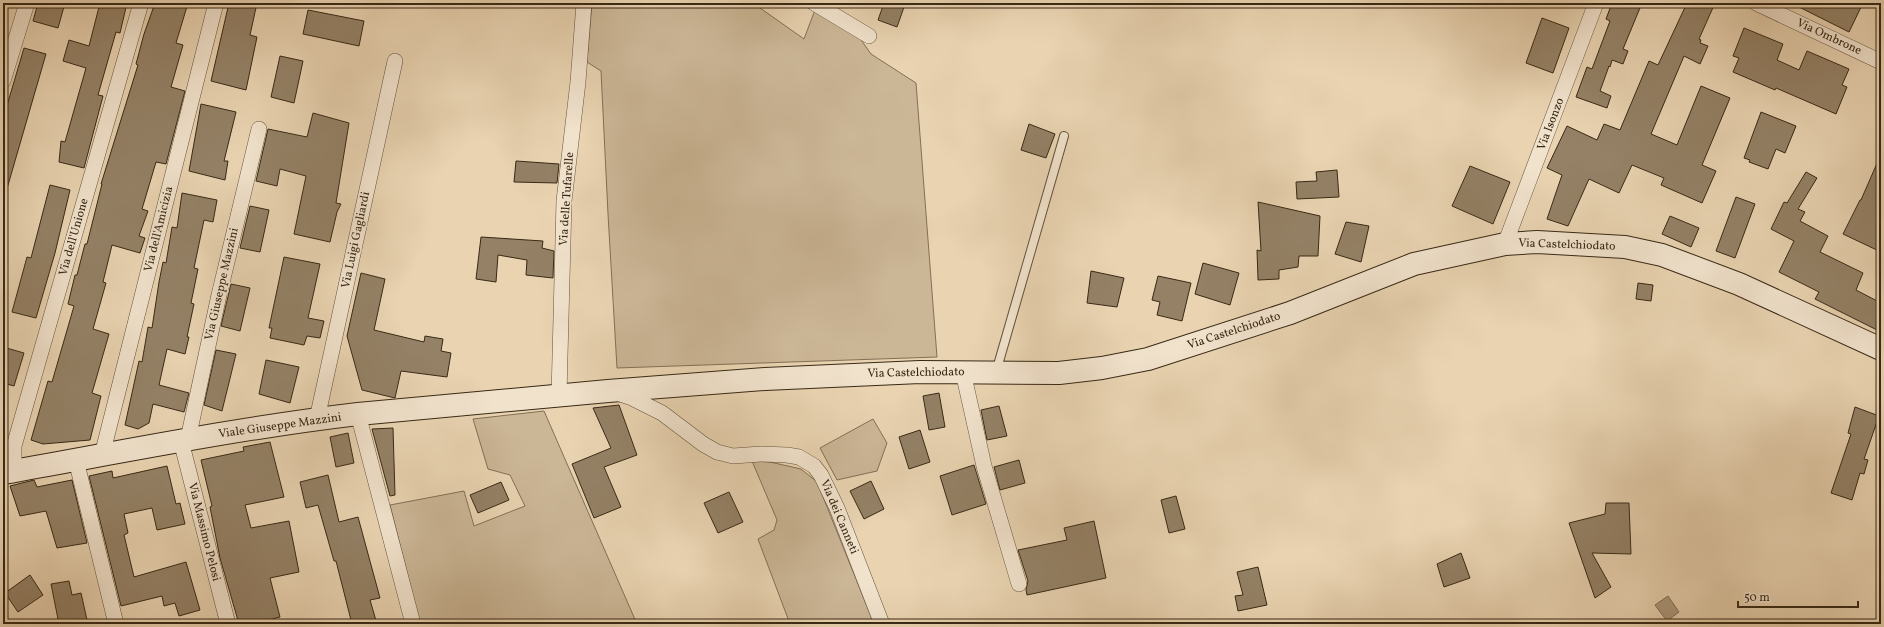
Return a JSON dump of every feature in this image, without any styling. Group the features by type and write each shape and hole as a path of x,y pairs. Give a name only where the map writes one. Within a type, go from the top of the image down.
{"street":[{"path":"3,81 27,3"},
{"name":"Via dell'Unione","path":"8,472 14,446 142,3"},
{"name":"Via dell'Amicizia","path":"102,455 216,3"},
{"name":"Via delle Tufarelle","path":"558,396 564,201 578,82 584,3"},
{"path":"814,3 869,36"},
{"name":"Via Isonzo","path":"1505,244 1596,3"},
{"name":"Via Ombrone","path":"1756,3 1881,62"},
{"name":"Via Luigi Gagliardi","path":"317,419 395,61"},
{"name":"Via Giuseppe Mazzini","path":"185,440 259,129"},
{"name":"Via Castelchiodato","path":"558,396 765,379 920,372 1075,371 1117,365 1148,359 1290,313 1408,266 1505,244 1537,242 1625,248 1662,255 1739,284 1881,349"},
{"path":"963,372 984,466 1019,584"},
{"name":"Via dei Canneti","path":"608,391 632,398 662,413 703,444 717,452 728,455 787,455 799,457 811,463 821,475 836,508 882,624"},
{"name":"Viale Giuseppe Mazzini","path":"8,472 185,440 317,419 558,396"},
{"path":"358,414 413,624"},
{"name":"Via Massimo Pelosi","path":"185,440 228,624"},
{"path":"76,460 116,624"}],"lane":[{"path":"996,372 1064,136"}],"shaded area":[{"path":"592,3 753,3 804,39 815,10 859,37 871,54 916,83 937,357 617,368 601,71 587,62"},
{"path":"544,411 637,624 420,624 390,505 464,491 474,526 525,506 510,475 488,469 473,419"},
{"path":"873,419 887,443 877,471 837,480 820,448"},
{"path":"752,461 770,462 801,469 817,482 874,624 790,624 758,539 774,530 777,520"},
{"path":"1668,596 1679,612 1667,621 1655,605"}],"building":[{"path":"38,3 65,3 58,28 33,21"},
{"path":"105,3 127,3 120,33 116,32 98,95 103,96 84,168 59,162 61,141 65,142 86,68 63,61 69,40 89,46 99,7 103,8"},
{"path":"155,3 188,3 176,43 183,45 171,87 185,91 166,164 156,162 142,209 148,211 139,236 145,238 140,253 112,245 103,282 106,283 93,329 109,334 92,393 101,396 90,440 43,444 31,440 48,381 52,382 74,306 68,304 75,275 77,275 85,244 87,244 101,184 138,65 136,64 144,34"},
{"path":"229,3 257,3 250,35 257,37 246,90 211,81"},
{"path":"884,3 893,3 904,7 897,27 878,20"},
{"path":"1612,3 1642,3 1623,49 1628,51 1623,64 1612,60 1600,91 1611,96 1607,108 1576,97 1587,67 1592,69 1610,21 1606,19"},
{"path":"1687,3 1715,3 1699,39 1701,40 1700,43 1708,46 1700,64 1684,56 1651,134 1677,145 1701,86 1730,98 1702,165 1716,171 1702,203 1661,185 1664,178 1632,165 1619,193 1589,179 1568,226 1547,219 1562,175 1547,168 1567,126 1597,140 1604,124 1620,130 1649,61 1658,65"},
{"path":"1791,3 1863,3 1849,32"},
{"path":"308,10 364,21 359,46 303,34"},
{"path":"1542,18 1569,28 1553,73 1526,63"},
{"path":"1744,28 1783,44 1777,60 1799,70 1807,51 1849,69 1842,85 1847,87 1836,114 1776,88 1775,90 1733,72 1739,58 1733,56"},
{"path":"24,48 46,54 6,192 3,192 3,119"},
{"path":"280,56 303,61 294,103 271,97"},
{"path":"201,104 236,112 224,161 228,161 225,180 189,171"},
{"path":"1761,112 1796,126 1785,153 1776,149 1768,169 1749,162 1750,160 1744,158"},
{"path":"313,113 349,123 336,203 341,204 337,212 330,242 294,234 306,176 280,169 277,186 256,181 268,129 307,137"},
{"path":"1029,124 1055,134 1046,158 1021,150"},
{"path":"1881,154 1881,252 1843,234 1861,200"},
{"path":"516,161 559,164 557,183 514,182"},
{"path":"1470,166 1510,182 1493,224 1452,206"},
{"path":"1337,170 1339,197 1297,199 1296,182 1317,181 1316,172"},
{"path":"1806,172 1817,178 1798,209 1805,212 1800,221 1828,236 1820,252 1863,273 1856,290 1881,303 1881,332 1815,299 1819,292 1779,272 1794,241 1771,229 1784,202 1787,203"},
{"path":"50,185 70,190 55,253 36,318 12,312 27,257 31,258"},
{"path":"182,193 217,200 213,222 204,220 194,268 198,269 191,303 194,304 185,354 167,349 159,385 189,393 184,412 153,404 149,423 138,429 125,425 139,361 142,362 148,327 152,328 159,282 163,262 166,263 172,227 177,228"},
{"path":"1736,197 1755,204 1735,258 1716,251"},
{"path":"1258,202 1320,216 1318,256 1299,256 1298,267 1279,270 1279,279 1258,280 1257,250 1261,251"},
{"path":"250,206 269,210 260,252 240,248"},
{"path":"1670,216 1699,228 1691,247 1662,234"},
{"path":"1346,222 1369,226 1361,262 1335,254"},
{"path":"481,237 543,241 542,248 554,251 553,278 526,275 527,260 498,255 496,282 476,279"},
{"path":"284,257 320,264 308,318 324,321 320,338 307,336 304,345 270,338 272,328 269,328"},
{"path":"1203,263 1239,273 1230,305 1195,294"},
{"path":"1091,271 1124,278 1117,307 1087,303"},
{"path":"361,273 385,279 374,330 424,342 425,336 443,339 441,351 451,353 447,377 401,371 395,398 362,390 347,336"},
{"path":"1158,276 1191,283 1182,321 1157,315 1160,302 1152,300"},
{"path":"1638,283 1653,285 1651,301 1636,299"},
{"path":"231,284 250,288 240,331 221,326"},
{"path":"3,347 24,353 14,386 3,383"},
{"path":"216,350 236,354 222,411 204,405"},
{"path":"266,360 299,367 290,403 259,394"},
{"path":"939,393 945,427 929,430 923,396"},
{"path":"619,405 637,455 604,467 621,507 594,518 572,464 611,448 593,408"},
{"path":"999,406 1007,436 987,440 981,410"},
{"path":"1855,407 1879,416 1864,459 1868,460 1864,474 1860,473 1852,500 1831,493 1851,434 1848,433"},
{"path":"393,428 395,495 390,496 372,429"},
{"path":"920,430 930,462 909,469 899,437"},
{"path":"348,433 354,463 336,467 330,437"},
{"path":"270,442 284,497 245,505 251,528 289,521 299,572 270,578 280,617 253,624 239,624 220,558 210,507 212,506 201,460 244,451 243,447"},
{"path":"1019,460 1025,483 1000,490 994,467"},
{"path":"974,465 986,504 952,515 940,476"},
{"path":"167,466 176,504 180,503 185,524 157,530 152,508 124,514 128,533 124,535 134,577 186,562 200,610 179,616 175,603 164,606 162,596 121,606 89,476 112,471 113,478"},
{"path":"328,475 339,522 358,517 380,598 370,600 377,624 352,624 336,561 334,561 318,505 306,508 300,482"},
{"path":"34,480 37,487 72,480 87,543 57,548 46,511 20,516 10,486"},
{"path":"871,481 884,509 864,519 850,491"},
{"path":"501,482 509,500 478,513 470,495"},
{"path":"729,492 743,522 718,533 704,503"},
{"path":"1176,496 1185,529 1169,533 1161,500"},
{"path":"1606,503 1629,503 1631,554 1592,553 1611,587 1595,598 1569,523 1605,514"},
{"path":"1094,521 1106,578 1027,595 1026,590 1028,581 1018,550 1067,540 1064,528"},
{"path":"1461,553 1470,578 1444,587 1437,564"},
{"path":"1258,567 1267,605 1238,611 1235,596 1243,595 1237,572"},
{"path":"30,575 43,595 18,612 5,593"},
{"path":"69,581 72,595 81,593 87,620 81,621 81,624 59,624 51,584"}]}
